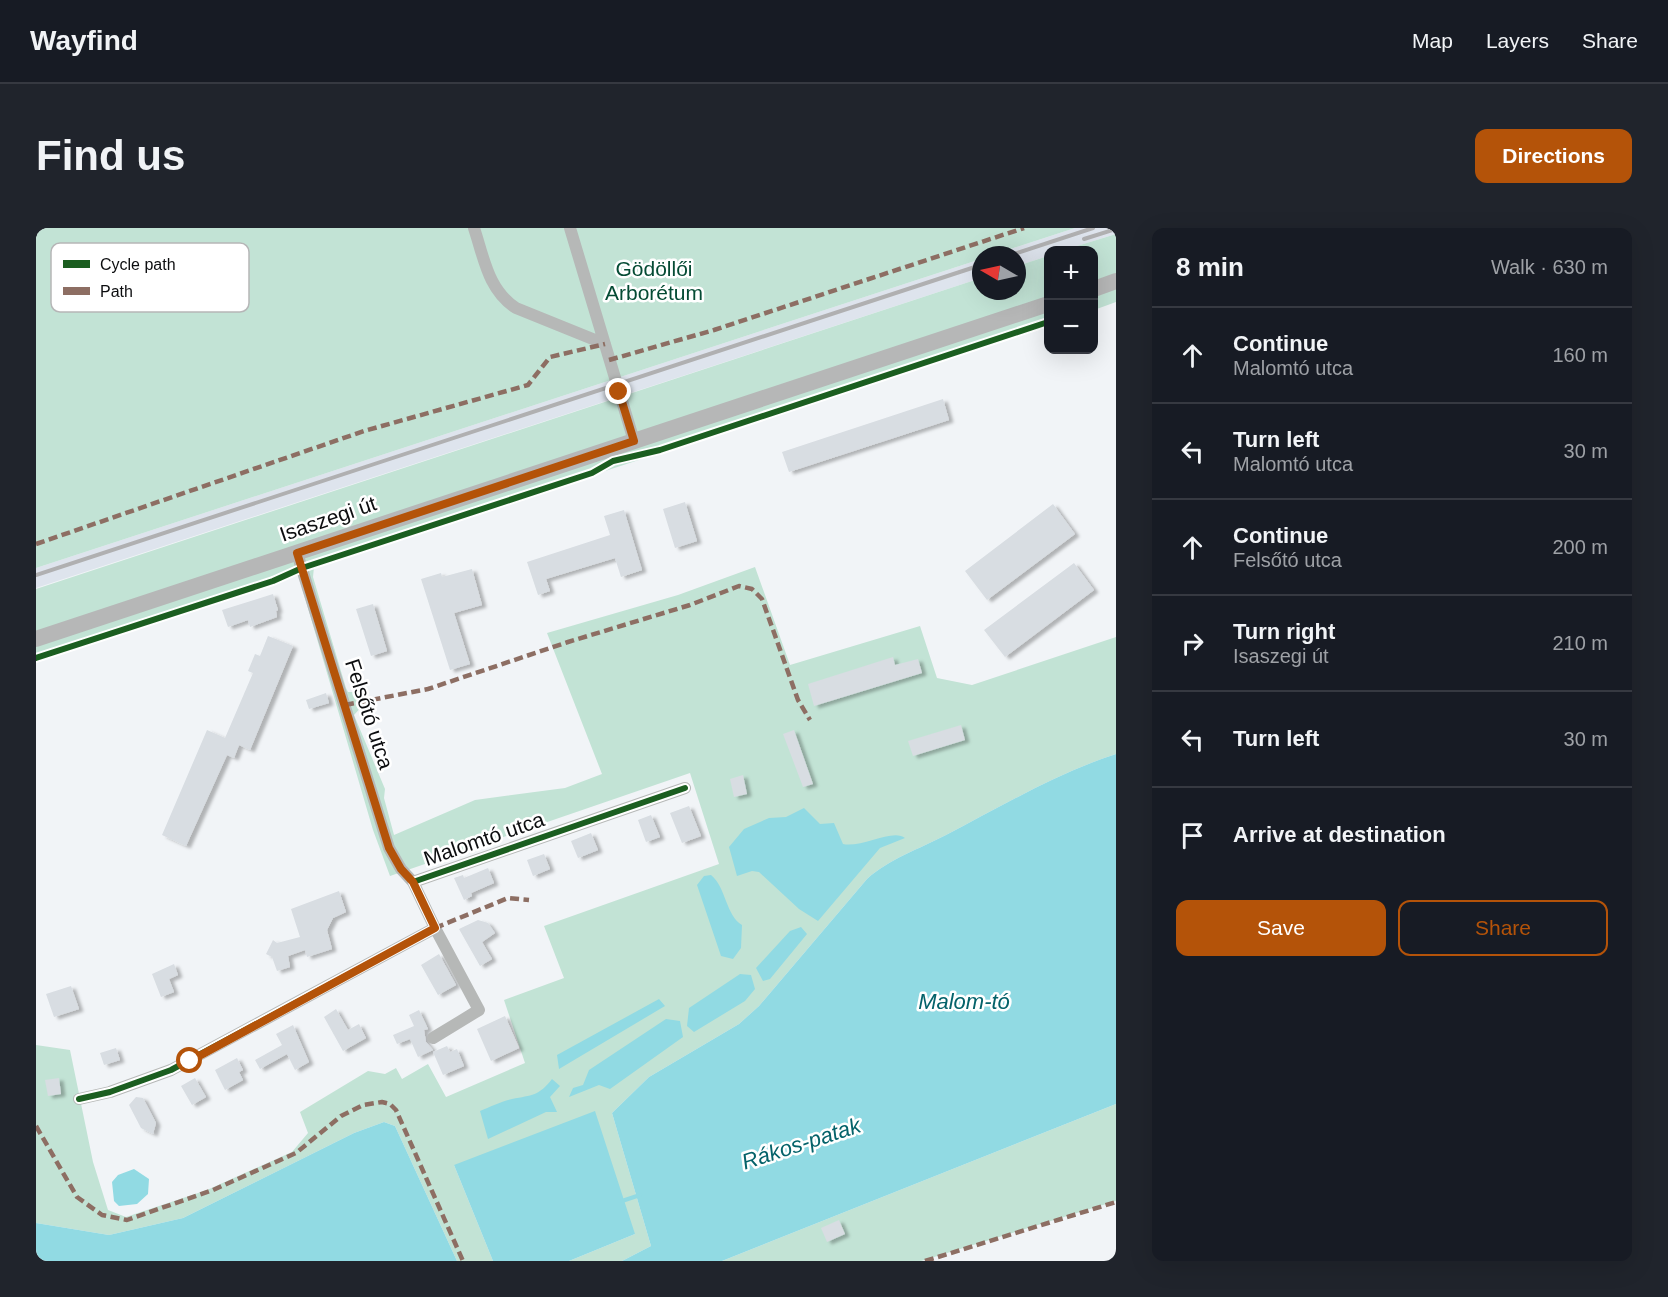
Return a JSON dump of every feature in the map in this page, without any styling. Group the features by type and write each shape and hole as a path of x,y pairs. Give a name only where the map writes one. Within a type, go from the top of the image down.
{"main road":[{"path":"1098,288 1116,281"},
{"name":"Isaszegi út","path":"36,639 1044,304"}],"street":[{"path":"474,228 491,281 504,300 516,308 605,344"},
{"path":"570,228 634,441"},
{"name":"Felsőtó utca","path":"297,553 389,848 398,864 413,882"},
{"name":"Malomtó utca","path":"434,1038 480,1010 435,928 413,882 685,788"},
{"path":"79,1099 121,1089 171,1071 435,928"}],"shaded area":[{"path":"1075,228 1116,228 1116,234 1077,246 1044,246 1044,257 1026,263 1026,246 1020,246"},
{"path":"972,262 972,281 36,588 36,568"}],"green space":[{"name":"Gödöllői Arborétum","path":"36,228 1075,228 1020,246 972,246 972,262 36,568"},
{"path":"1116,234 1116,302 1098,309 1098,246 1077,246"},
{"path":"1044,257 1044,326 314,567 313,577 346,688 348,692 360,692 364,704 354,715 385,789 384,798 394,835 475,800 565,788 602,774 547,633 678,595 755,567 790,665 920,626 937,678 972,685 1116,637 1116,754 1051,780 876,872 867,879 759,1006 739,1024 649,1077 612,1113 651,1246 622,1261 569,1261 635,1234 454,1165 493,1261 457,1261 395,1126 384,1122 354,1133 183,1218 109,1235 36,1223 36,1045 70,1050 93,1162 108,1210 126,1217 207,1190 292,1152 308,1133 300,1112 368,1071 385,1074 396,1068 402,1079 428,1064 446,1097 525,1063 504,1000 564,978 544,926 719,864 690,773 390,876 373,830 298,574 36,661 36,589 972,281 972,300 1026,300 1026,263"},
{"path":"1116,1104 1116,1201 921,1261 722,1261"}],"water":[{"name":"Malom-tó","path":"1116,754 1116,1104 722,1261 622,1261 651,1246 612,1113 649,1077 739,1024 759,1006 867,879 876,872 1051,780"},
{"path":"804,808 820,824 834,823 843,844 859,843 893,835 905,838 880,848 818,921 799,909 759,872 752,871 737,876 729,847 744,829 769,818 786,817"},
{"path":"711,875 720,887 733,915 742,925 741,948 733,959 721,956 697,885 704,876"},
{"path":"801,927 807,934 770,979 763,981 756,968 790,931"},
{"path":"740,974 751,975 755,989 745,1001 694,1032 687,1026 689,1008"},
{"path":"659,999 665,1006 559,1069 557,1055"},
{"path":"666,1019 680,1021 683,1037 610,1089 599,1085 569,1097 573,1088 583,1085 589,1070"},
{"path":"552,1079 560,1086 550,1097 557,1112 546,1112 488,1139 480,1111 504,1101 535,1094"},
{"path":"595,1111 635,1234 569,1261 493,1261 454,1165"},
{"path":"384,1122 395,1126 457,1261 36,1261 36,1223 109,1235 183,1218 354,1133"},
{"path":"134,1169 149,1179 148,1194 137,1204 119,1206 114,1201 112,1182 118,1175"}],"building":[{"path":"943,399 949,420 789,472 782,452"},
{"path":"685,502 697,541 675,548 663,509"},
{"path":"1053,504 1075,534 987,600 965,571"},
{"path":"624,510 642,570 621,577 615,558 546,579 550,591 538,595 527,562 610,535 604,516"},
{"path":"1074,563 1094,590 1005,657 984,630"},
{"path":"472,569 482,605 454,613 470,664 450,670 421,579 441,573 442,577"},
{"path":"273,594 278,610 276,611 277,617 250,627 248,620 228,627 222,610"},
{"path":"373,604 387,651 371,656 356,609"},
{"path":"268,636 293,646 250,750 239,745 234,758 227,755 186,846 162,835 207,730 225,738 253,673 248,671 255,654 260,656"},
{"path":"893,657 895,665 918,659 922,673 814,706 808,684"},
{"path":"326,693 329,703 309,709 306,700"},
{"path":"961,725 965,740 913,756 908,741"},
{"path":"794,730 813,784 803,787 783,734"},
{"path":"743,775 747,794 734,797 730,779"},
{"path":"689,806 701,836 682,843 670,813"},
{"path":"651,815 660,837 646,842 638,820"},
{"path":"591,833 598,850 578,858 571,841"},
{"path":"544,854 550,869 533,876 527,860"},
{"path":"488,868 494,883 471,893 472,896 464,900 454,878 463,875 464,878"},
{"path":"339,891 346,912 333,918 327,930 332,949 307,957 305,950 288,956 290,967 277,971 272,957 266,954 273,940 277,943 300,937 291,909"},
{"path":"478,920 488,923 495,933 482,942 492,959 480,966 459,929"},
{"path":"439,954 456,985 438,995 421,965"},
{"path":"174,964 178,975 169,979 174,992 161,997 152,974"},
{"path":"71,986 79,1009 54,1017 46,994"},
{"path":"336,1009 348,1030 359,1024 366,1038 343,1051 324,1017"},
{"path":"419,1010 428,1029 424,1030 426,1042 433,1050 418,1057 410,1039 397,1044 393,1035 414,1026 409,1015"},
{"path":"505,1016 519,1048 491,1061 477,1029"},
{"path":"293,1025 309,1062 295,1070 287,1054 260,1069 255,1060 282,1045 276,1034"},
{"path":"447,1046 450,1052 457,1049 464,1066 443,1075 433,1052"},
{"path":"116,1048 120,1060 104,1065 100,1053"},
{"path":"237,1058 243,1070 239,1072 243,1080 225,1090 215,1070"},
{"path":"59,1078 61,1094 48,1096 45,1080"},
{"path":"195,1078 206,1097 192,1105 181,1086"},
{"path":"136,1097 143,1098 156,1123 153,1134 141,1128 129,1105"},
{"path":"839,1220 845,1234 827,1242 821,1228"}],"waterway":[{"name":"Rákos-patak","path":"622,1201 640,1195"}],"railway":[{"path":"1026,250 1093,228"},
{"path":"1084,239 1116,229"},
{"path":"36,575 972,268"}],"marked path":[{"path":"609,360 714,330 1024,228"},
{"path":"36,544 364,431 528,385 550,357 605,344"},
{"path":"345,705 428,689 568,642 690,605 739,586 752,589 762,599 798,700 810,720"},
{"path":"435,928 508,898 529,900"},
{"path":"36,1126 77,1197 102,1215 127,1220 213,1190 296,1153 341,1116 363,1105 382,1102 390,1104 396,1110 463,1261"},
{"path":"925,1261 1116,1202"}],"cycle path":[{"path":"36,658 592,473 613,461 660,450 1044,323"},
{"path":"79,1099 110,1092 171,1070 435,928 413,882 685,788"}],"route":[{"path":"190,1061 228,1038 435,928 413,882 401,869 389,848 376,800 297,553 634,441 619,392"}]}
